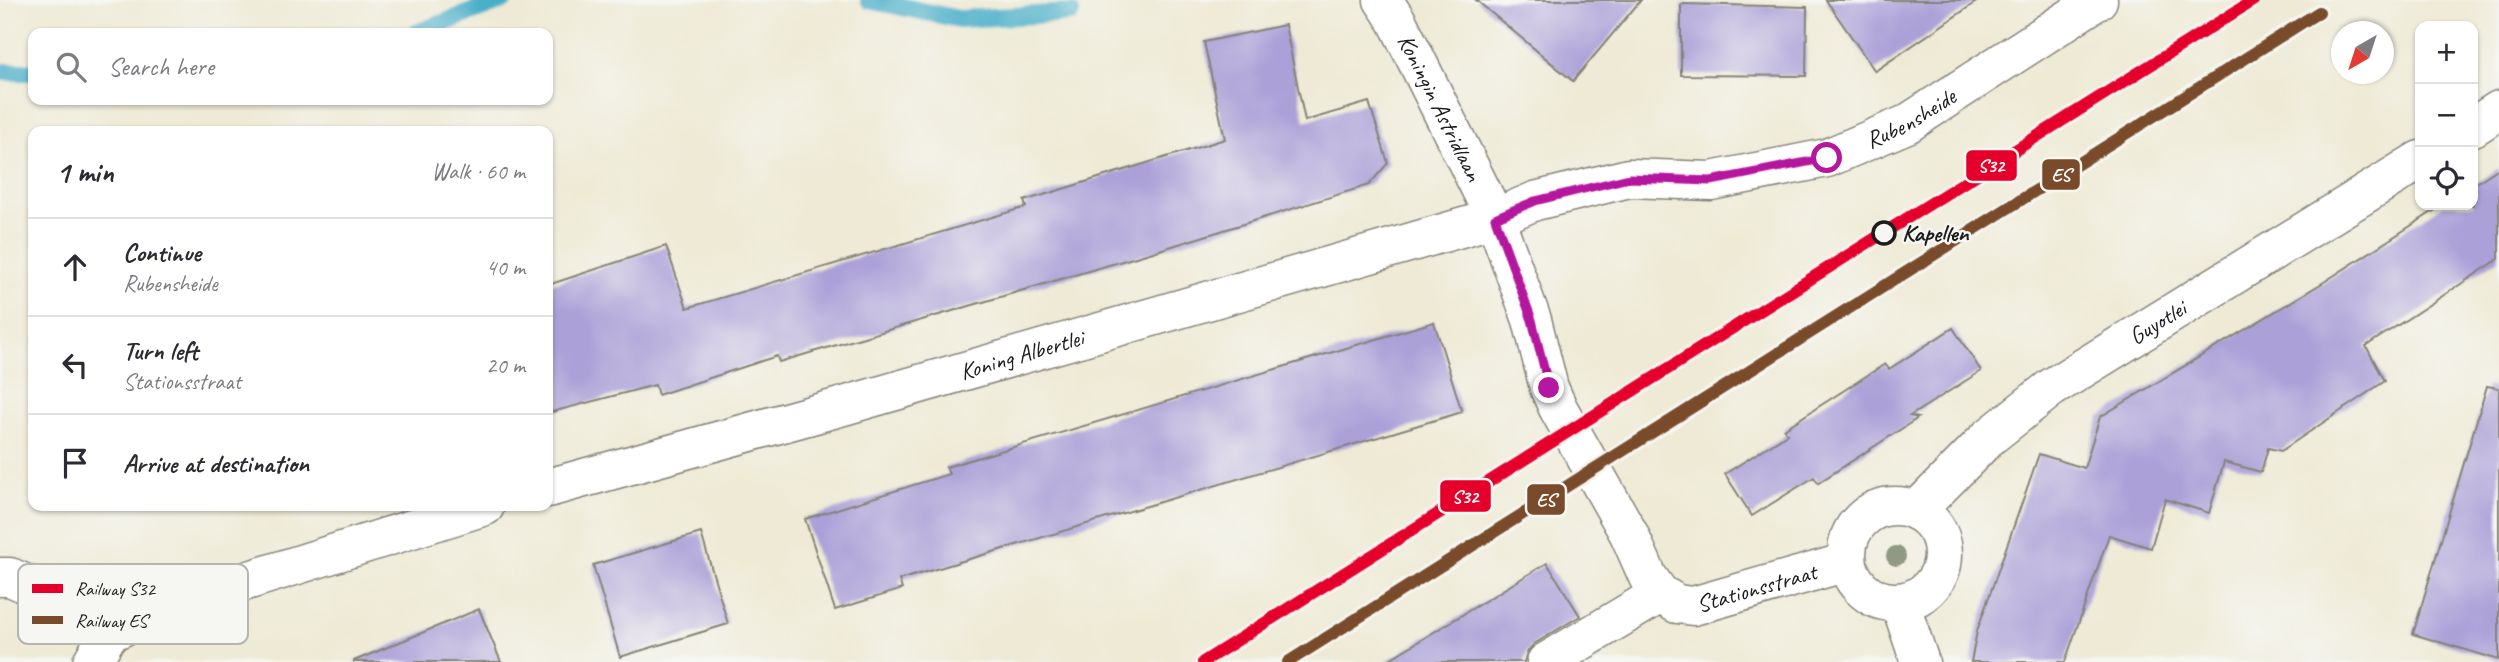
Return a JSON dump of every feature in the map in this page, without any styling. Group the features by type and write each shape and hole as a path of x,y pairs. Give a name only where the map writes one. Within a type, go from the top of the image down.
{"street":[{"name":"Koningin Astridlaan","path":"1383,0 1397,20 1495,218"},
{"name":"Rubensheide","path":"1495,218 1535,201 1629,178 1711,181 1827,158 1907,124 2098,0"},
{"path":"2478,124 2499,110"},
{"name":"Guyotlei","path":"1916,510 1989,438 2051,388 2415,163"},
{"name":"Koning Albertlei","path":"553,487 841,407 1495,218"},
{"name":"Stationsstraat","path":"1495,218 1532,320 1549,388 1629,534 1648,577 1660,594 1677,604 1693,606 1847,562"},
{"name":"Stationsstraat","path":"1900,603 1876,599 1857,585 1847,562 1848,541 1858,523 1875,509 1896,505 1916,510"},
{"path":"1916,510 1933,523 1943,542 1943,563 1935,583 1920,597 1900,603 1920,662"},
{"path":"248,580 469,511"},
{"path":"0,577 18,580"},
{"path":"1546,662 1660,594"}],"building":[{"path":"1476,0 1641,0 1573,81"},
{"path":"1826,0 1979,0 1875,71"},
{"path":"1681,4 1807,7 1806,76 1681,75"},
{"path":"1285,25 1305,121 1369,102 1388,163 1369,185 1153,252 779,362 777,356 658,395 655,385 553,412 553,283 666,246 687,308 1026,207 1024,201 1225,139 1204,42"},
{"path":"2499,168 2499,259 2366,346 2385,381 2281,451 2268,448 2261,472 2224,462 2209,513 2165,499 2151,548 2109,535 2065,662 1971,662 1977,631 2039,454 2084,468 2100,417 2324,282 2435,210 2478,210 2478,182"},
{"path":"1434,322 1462,412 899,580 902,589 835,610 805,519 949,474 946,467"},
{"path":"1953,328 1981,371 1910,416 1918,418 1818,483 1814,477 1752,516 1725,474 1787,434 1784,429 1885,364 1889,369"},
{"path":"2487,386 2499,388 2499,660 2413,634"},
{"path":"701,533 728,624 620,657 593,565"},
{"path":"1547,563 1580,616 1534,644 1527,652 1524,662 1385,662"},
{"path":"479,609 501,662 354,662 354,661"}],"waterway":[{"path":"430,28 504,0"},
{"path":"869,0 959,19 1071,13"},
{"path":"0,72 28,72"}],"rail line":[{"name":"S32","path":"1203,662 2254,0"},
{"name":"ES","path":"1288,662 2319,12"}],"place":[{"name":"Kapellen","path":"1884,233"}],"route":[{"path":"1549,388 1526,299 1495,218 1535,201 1629,178 1711,181 1827,158"}]}
